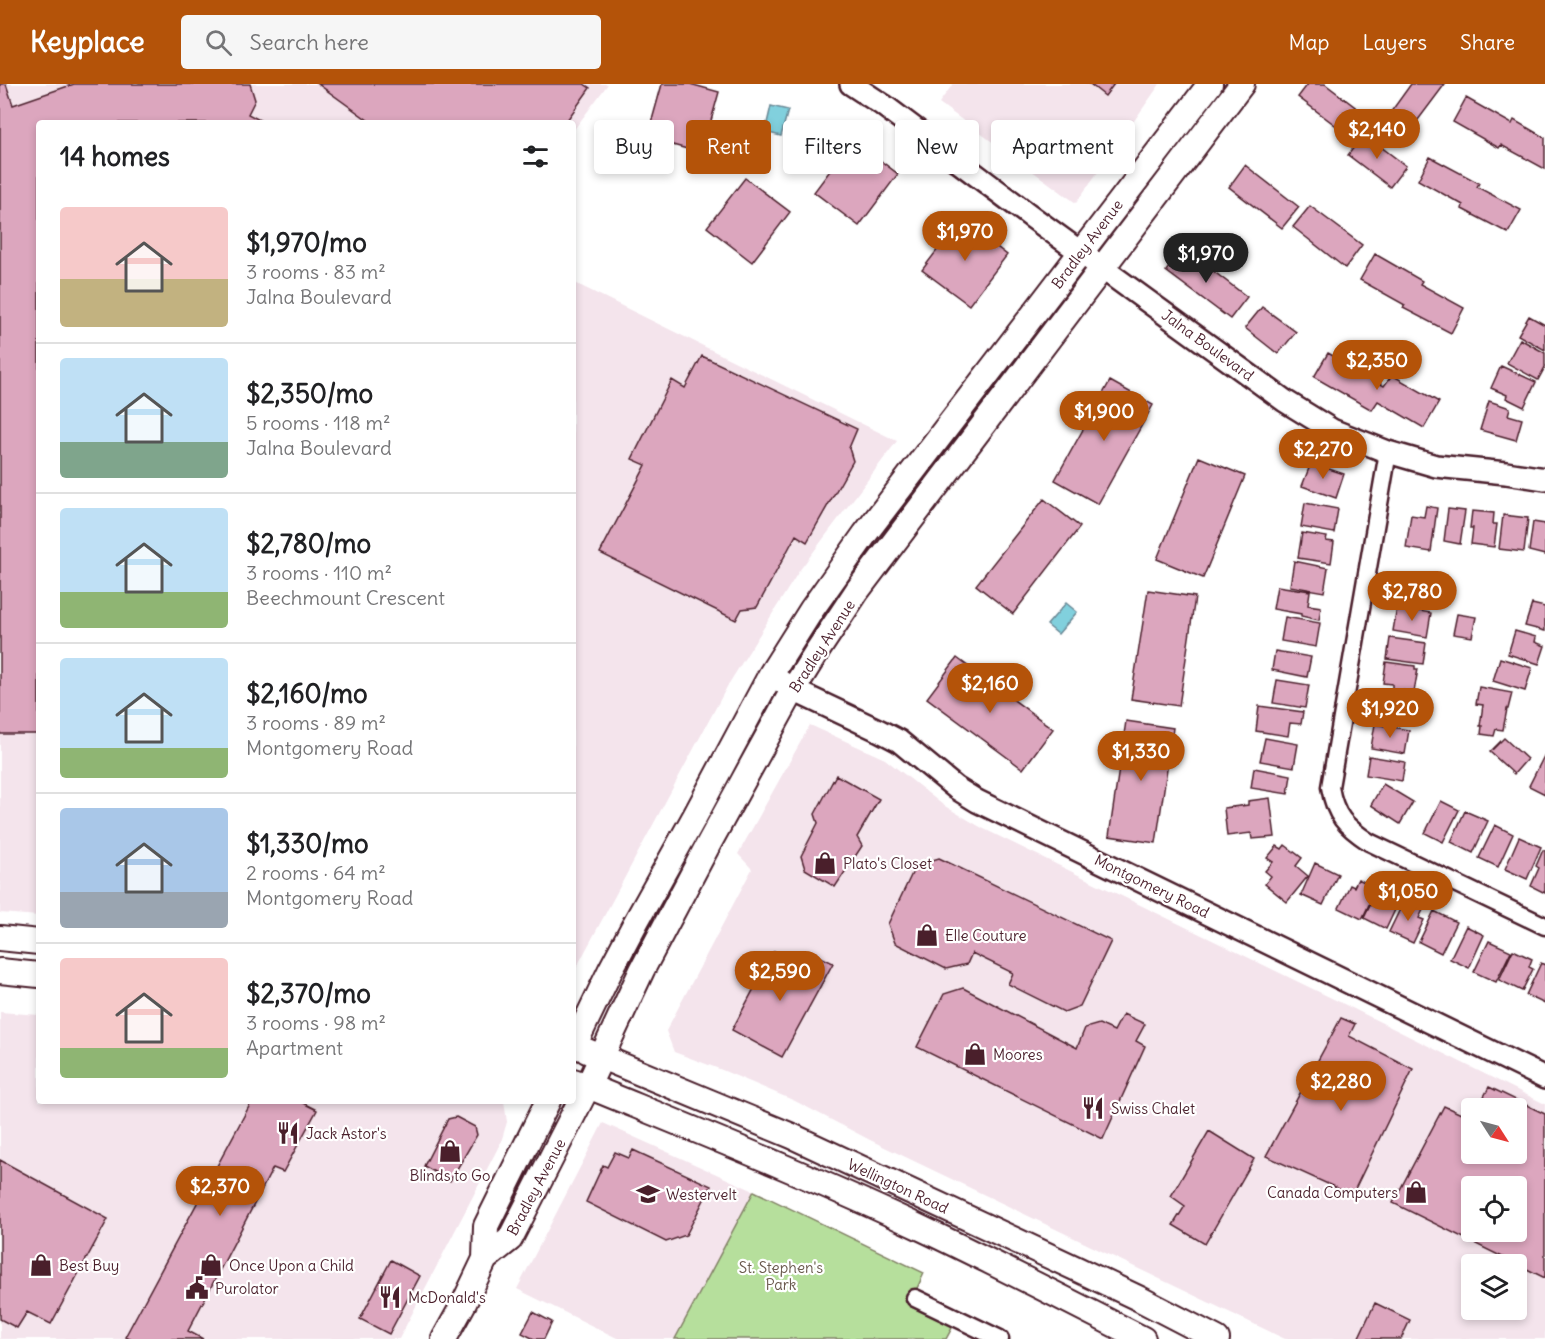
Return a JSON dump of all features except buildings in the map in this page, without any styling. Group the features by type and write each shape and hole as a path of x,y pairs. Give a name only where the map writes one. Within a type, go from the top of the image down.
{"main road":[{"name":"Bradley Avenue","path":"576,1041 632,930 771,674 812,609 852,552 1210,84"},
{"name":"Bradley Avenue","path":"580,1083 601,1056 678,901 793,690 857,591 1242,84"},
{"path":"0,938 36,942"},
{"path":"0,971 36,975"},
{"name":"Wellington Road","path":"576,1048 601,1056 792,1136 1140,1299 1218,1339"},
{"name":"Wellington Road","path":"580,1083 776,1163 1061,1296 1143,1339"},
{"name":"Bradley Avenue","path":"444,1339 485,1259 486,1226 547,1104"},
{"name":"Bradley Avenue","path":"485,1259 510,1239 571,1104"}],"street":[{"name":"Jalna Boulevard","path":"851,84 883,105 1285,401 1332,430 1388,452 1436,466 1545,477"},
{"path":"1388,452 1330,787 1333,803 1342,820 1369,842 1545,926"},
{"name":"Montgomery Road","path":"771,674 793,690 899,741 956,788 977,801 1545,1078"},
{"path":"915,1298 1000,1339"}],"shaded area":[{"path":"0,84 608,84 576,127 576,120 36,120 36,916 0,913"},
{"path":"953,84 1160,84 1135,120 991,120 991,141 979,132 979,120 962,120 939,103"},
{"path":"1036,174 1096,174 1076,203"},
{"path":"576,283 897,441 799,571 728,685 576,968"},
{"path":"810,725 885,759 943,805 982,828 1545,1104 1545,1339 1285,1339 870,1140 795,1101 674,1052 666,1031 752,869 738,854"},
{"path":"0,1012 36,1015 36,1104 504,1104 507,1122 501,1142 399,1339 0,1339"},
{"path":"603,1123 754,1191 675,1339 619,1339 517,1289"}],"green space":[{"name":"St. Stephen's Park","path":"754,1191 924,1273 909,1306 953,1326 946,1339 675,1339"}],"water":[{"path":"771,106 788,110 785,120 783,120 781,136 771,134 771,120 768,120"},
{"path":"1066,603 1077,612 1058,634 1047,625"}],"place":[{"name":"Plato's Closet","path":"825,863"},
{"name":"Elle Couture","path":"927,935"},
{"name":"Moores","path":"975,1054"},
{"name":"Swiss Chalet","path":"1093,1108"},
{"name":"Jack Astor's","path":"288,1133"},
{"name":"Blinds to Go","path":"450,1151"},
{"name":"Canada Computers","path":"1416,1192"},
{"name":"Westervelt","path":"648,1194"},
{"name":"Best Buy","path":"41,1265"},
{"name":"Once Upon a Child","path":"211,1265"},
{"name":"Purolator","path":"197,1288"},
{"name":"McDonald's","path":"390,1297"}]}
